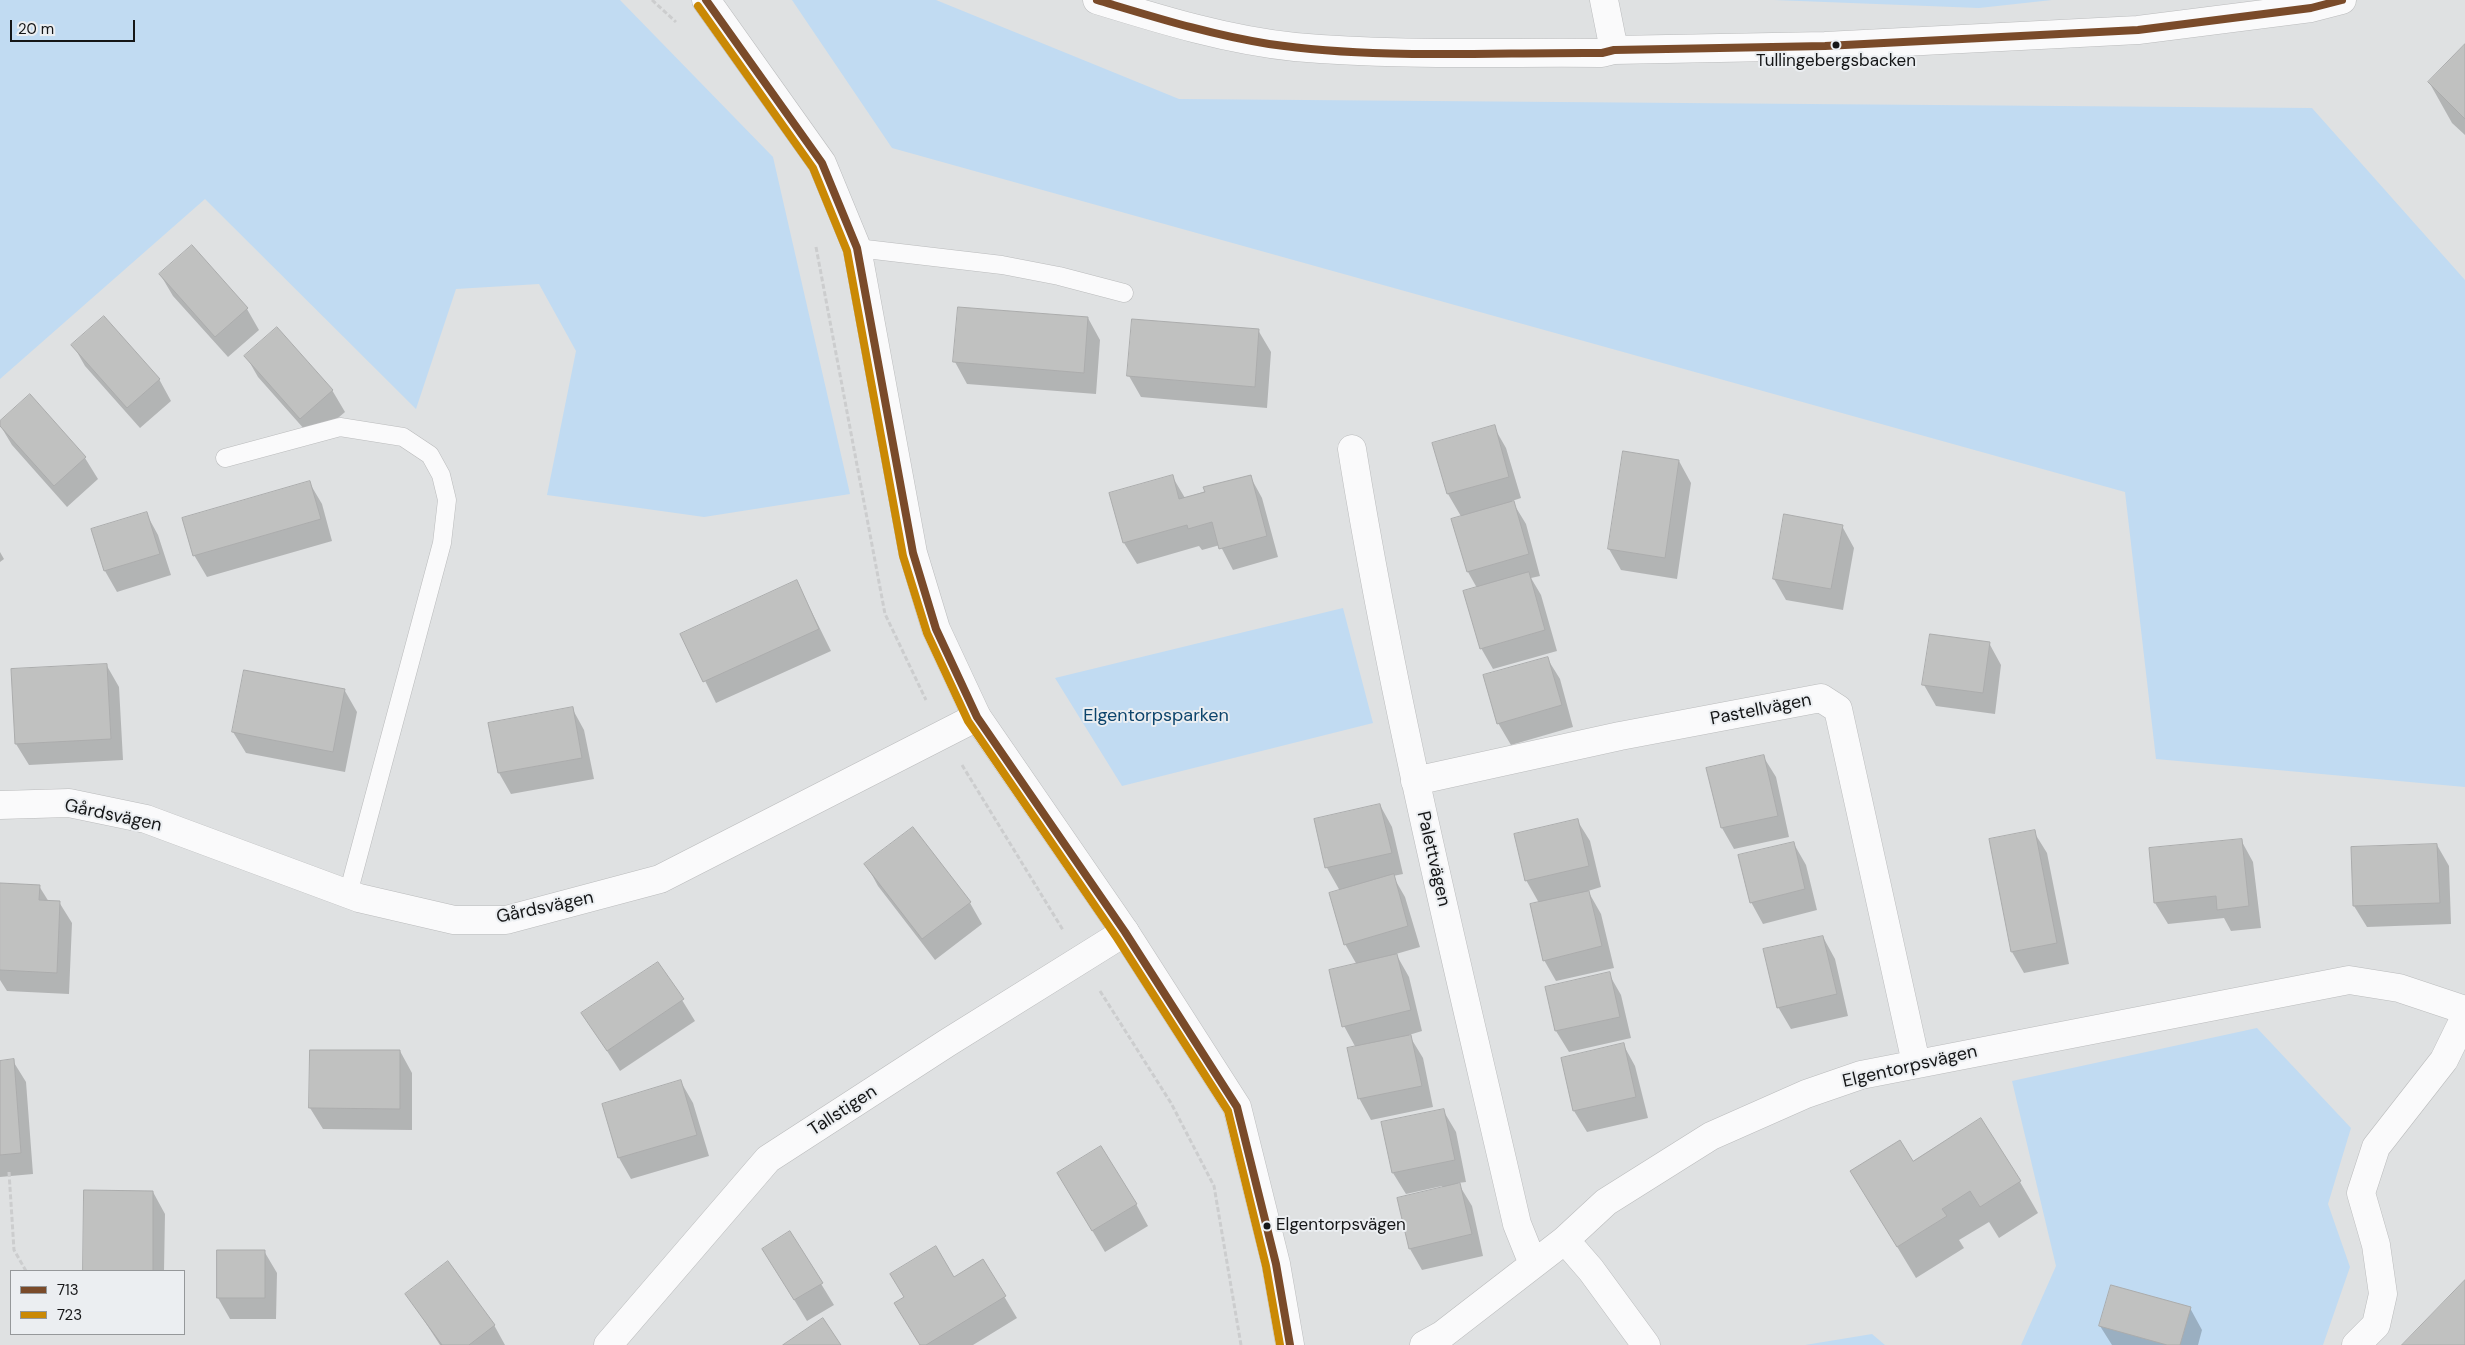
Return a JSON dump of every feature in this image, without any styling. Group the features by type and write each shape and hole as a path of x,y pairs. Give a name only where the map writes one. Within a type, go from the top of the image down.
{"street":[{"path":"706,0 822,163 857,248 913,553 936,629 977,717 1125,932 1237,1107 1276,1264 1290,1345"},
{"path":"1097,0 1194,30 1295,47 1400,51 1602,53 1614,50 1825,46 2138,30 2311,8 2342,0"},
{"path":"1604,0 1614,50"},
{"name":"Palettvägen","path":"1352,449 1371,570 1415,781 1517,1224 1534,1264"},
{"name":"Pastellvägen","path":"1415,781 1620,736 1821,698 1838,710 1916,1063"},
{"name":"Gårdsvägen","path":"0,806 69,803 146,819 348,894 454,920 506,920 586,900 660,878 977,717"},
{"name":"Tallstigen","path":"608,1345 768,1159 947,1043 1125,932"},
{"name":"Elgentorpsvägen","path":"1424,1345 1442,1335 1565,1240 1606,1202 1711,1136 1806,1094 1860,1075 2349,980 2399,988 2465,1010"},
{"path":"2356,1345 2376,1325 2383,1294 2376,1245 2361,1193 2376,1147 2444,1060 2465,1017"},
{"path":"1565,1240 1591,1270 1646,1345"}],"lane":[{"path":"857,248 1002,265 1059,276 1124,293"},
{"path":"224,458 340,427 403,437 430,454 441,475 447,500 442,543 348,894"}],"path":[{"path":"652,0 679,25"},
{"path":"814,238 885,614 943,734 1081,960 1171,1102 1214,1186 1241,1345"},
{"path":"9,1172 14,1250 25,1270"}],"green space":[{"path":"0,0 620,0 773,157 850,494 704,517 547,495 576,351 539,284 456,289 416,409 205,199 0,379"},
{"path":"792,0 936,0 1179,99 2312,108 2465,280 2465,787 2156,759 2125,492 892,148"},
{"path":"1774,0 2052,0 1979,8"},
{"name":"Elgentorpsparken","path":"1343,608 1373,723 1122,786 1055,678"},
{"path":"2257,1028 2351,1128 2328,1204 2350,1267 2323,1345 2021,1345 2056,1266 2012,1081"},
{"path":"1872,1334 1885,1345 1805,1345"}],"building":[{"path":"2465,44 2465,119 2428,82"},
{"path":"192,245 248,308 215,337 159,274"},
{"path":"958,307 1088,317 1084,373 953,362"},
{"path":"104,316 160,379 127,408 71,345"},
{"path":"1132,319 1259,329 1255,387 1127,376"},
{"path":"277,327 333,390 300,419 244,356"},
{"path":"30,394 86,457 54,486 0,426 0,421"},
{"path":"1495,425 1509,477 1447,494 1432,443"},
{"path":"1623,451 1679,460 1665,558 1608,549"},
{"path":"1173,475 1179,499 1205,492 1203,487 1251,475 1267,536 1219,549 1212,522 1188,529 1187,525 1123,543 1109,493"},
{"path":"310,481 321,519 193,556 182,518"},
{"path":"1514,501 1529,554 1467,572 1451,519"},
{"path":"147,512 160,554 104,571 91,529"},
{"path":"1784,514 1843,525 1831,589 1773,579"},
{"path":"1529,572 1545,630 1480,649 1463,591"},
{"path":"797,580 819,629 703,682 680,634"},
{"path":"1930,634 1990,642 1983,693 1922,685"},
{"path":"1548,657 1562,705 1497,724 1483,675"},
{"path":"107,664 111,739 15,744 11,669"},
{"path":"244,670 345,689 333,752 232,732"},
{"path":"573,707 582,758 498,773 488,723"},
{"path":"1764,755 1778,816 1721,828 1706,768"},
{"path":"1380,804 1392,853 1325,868 1314,819"},
{"path":"1578,819 1589,866 1525,881 1514,834"},
{"path":"913,827 971,902 922,939 864,864"},
{"path":"2035,830 2057,943 2011,952 1989,839"},
{"path":"2242,839 2249,906 2217,910 2216,896 2154,903 2149,848"},
{"path":"1794,842 1805,889 1750,903 1738,855"},
{"path":"2437,844 2440,903 2353,906 2351,847"},
{"path":"1394,874 1408,926 1344,945 1329,893"},
{"path":"0,883 40,885 39,900 60,901 57,973 0,970"},
{"path":"1589,891 1602,946 1543,961 1530,904"},
{"path":"1823,936 1837,994 1777,1008 1763,949"},
{"path":"1397,954 1411,1010 1342,1027 1329,970"},
{"path":"658,962 684,999 607,1051 581,1013"},
{"path":"1610,972 1620,1017 1555,1031 1545,987"},
{"path":"1411,1035 1422,1086 1358,1099 1347,1048"},
{"path":"1624,1043 1636,1097 1573,1111 1561,1058"},
{"path":"310,1050 400,1050 400,1109 309,1108"},
{"path":"14,1059 21,1153 0,1155 0,1061"},
{"path":"681,1080 697,1135 618,1158 602,1104"},
{"path":"1444,1109 1455,1160 1392,1173 1381,1122"},
{"path":"1981,1118 2021,1181 1980,1207 1970,1191 1942,1209 1947,1216 1897,1247 1850,1171 1900,1140 1913,1161"},
{"path":"1101,1146 1137,1204 1092,1231 1057,1173"},
{"path":"1460,1183 1472,1234 1409,1249 1397,1198"},
{"path":"84,1190 153,1191 153,1270 83,1270"},
{"path":"790,1231 823,1283 794,1300 762,1249"},
{"path":"936,1246 954,1277 983,1259 1006,1296 926,1345 920,1345 894,1303 904,1297 890,1274"},
{"path":"217,1250 265,1250 265,1298 217,1298"},
{"path":"448,1261 495,1325 469,1345 442,1345 405,1294"},
{"path":"2465,1280 2465,1345 2402,1345"},
{"path":"2111,1285 2191,1307 2180,1345 2167,1345 2099,1326"},
{"path":"823,1318 841,1345 783,1345"}],"transit line":[{"name":"713","path":"706,0 822,163 857,248 913,553 936,629 977,717 1125,932 1237,1107 1276,1264 1290,1345"},
{"name":"713","path":"1097,0 1204,31 1247,40 1310,49 1393,54 1602,53 1614,50 1825,46 2138,30 2311,8 2342,0"},
{"name":"723","path":"698,6 813,168 847,251 903,556 927,633 968,721 1117,938 1228,1111 1266,1266 1280,1345"}],"place":[{"name":"Tullingebergsbacken","path":"1836,45"},
{"name":"Elgentorpsvägen","path":"1267,1226"}]}
